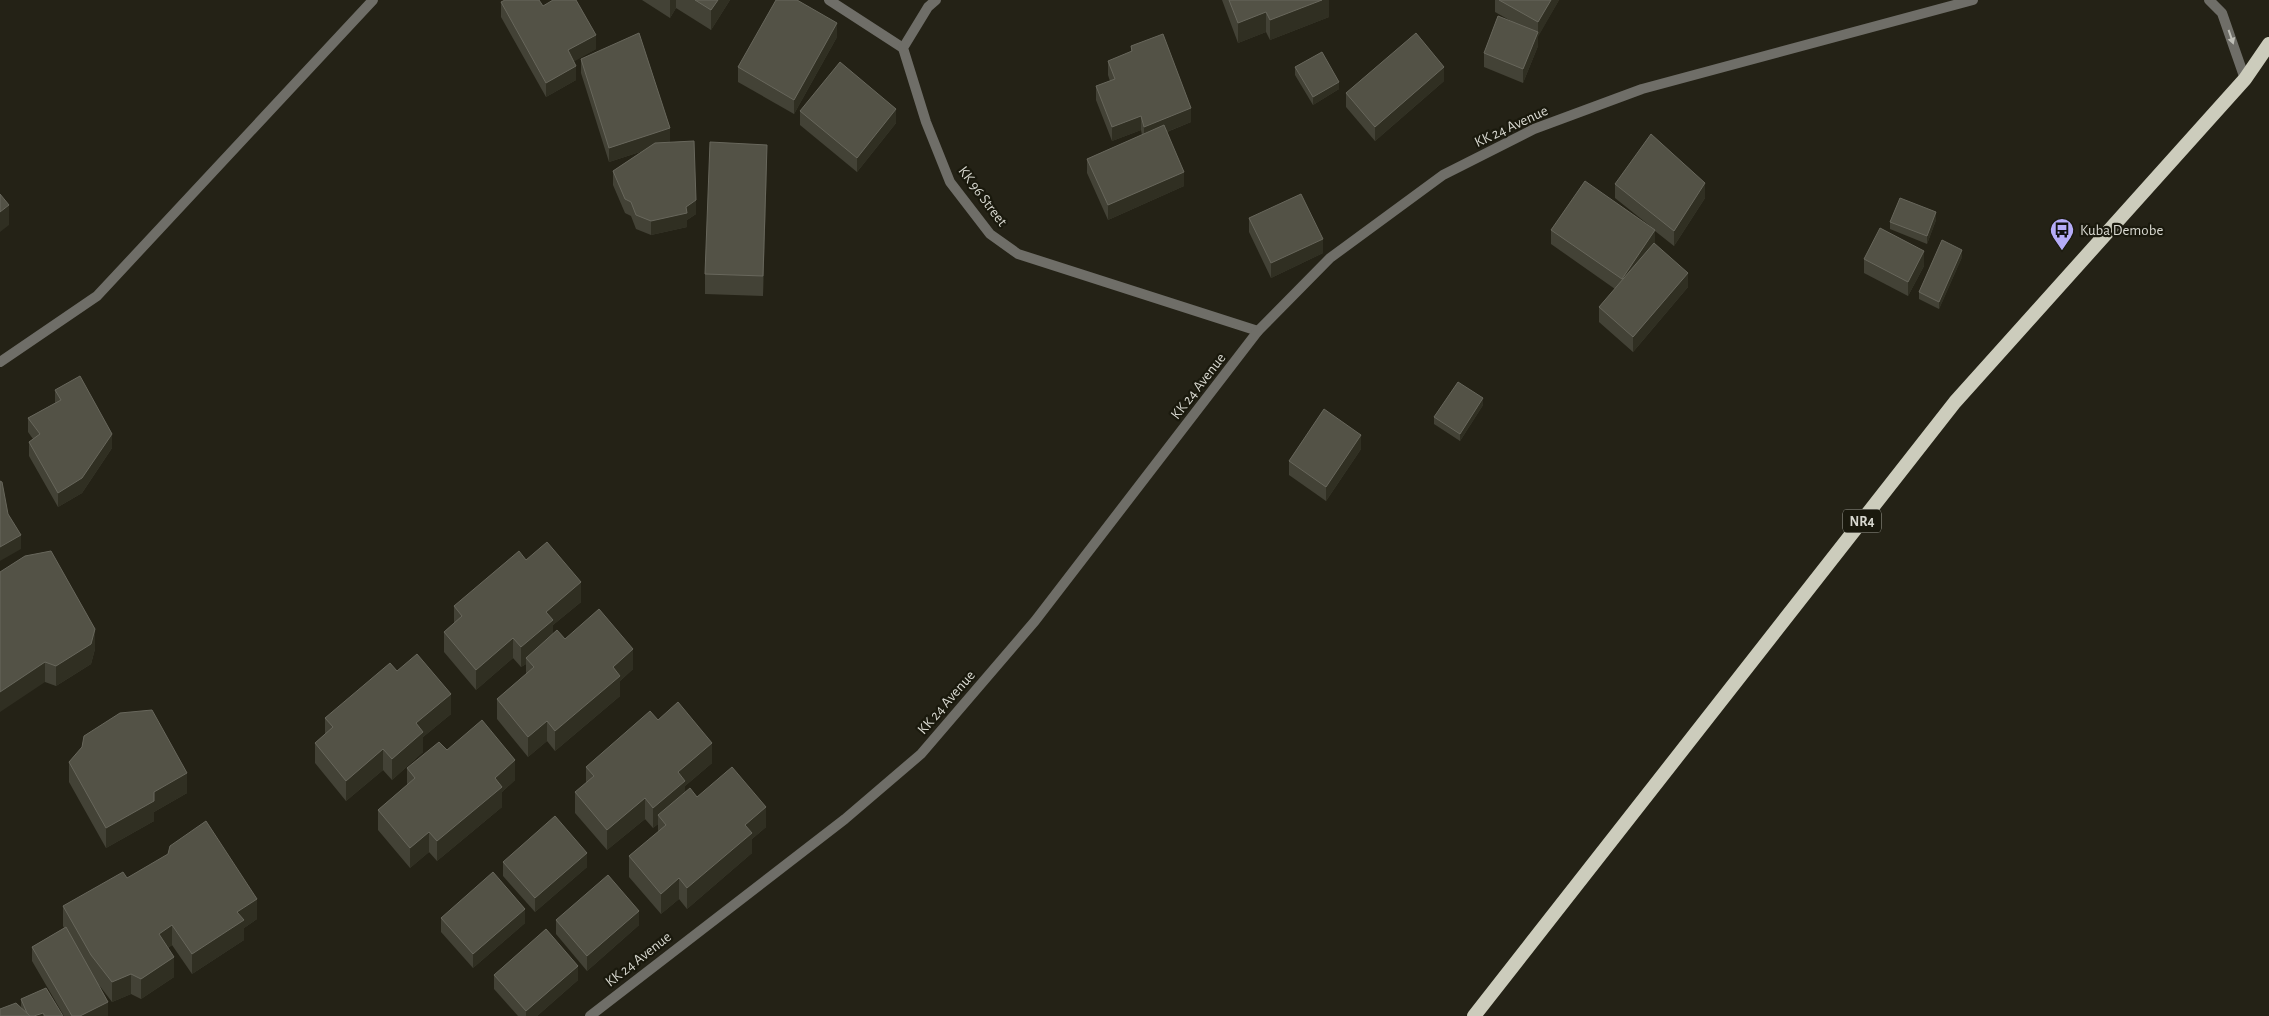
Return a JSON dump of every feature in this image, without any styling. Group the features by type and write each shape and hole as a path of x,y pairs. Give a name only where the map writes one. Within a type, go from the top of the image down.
{"highway":[{"name":"NR4","path":"1474,1016 1955,402 2245,79 2269,44"}],"street":[{"path":"0,362 97,296 373,0"},
{"path":"829,0 903,48 928,7 936,0"},
{"name":"KK 24 Avenue","path":"590,1016 845,818 921,754 1035,621 1258,331 1330,258 1398,208 1443,175 1534,129 1642,89 1973,0"},
{"path":"2209,0 2222,13 2245,79"},
{"name":"KK 96 Street","path":"903,48 926,122 950,182 990,234 1018,254 1258,331"}],"building":[{"path":"505,0 539,0 543,6 553,0 576,0 596,35 568,50 576,66 546,83 501,2"},
{"path":"695,0 718,0 711,10"},
{"path":"776,0 797,0 837,23 794,100 738,67"},
{"path":"1229,0 1322,0 1270,20 1266,12 1238,23"},
{"path":"1499,0 1551,0 1538,22"},
{"path":"1498,16 1538,32 1523,69 1484,53"},
{"path":"639,33 670,128 609,148 581,59"},
{"path":"1416,33 1444,67 1375,127 1346,93"},
{"path":"1163,34 1191,108 1144,127 1141,116 1112,127 1096,86 1115,79 1108,61 1132,51 1131,46"},
{"path":"1322,52 1339,82 1313,97 1295,67"},
{"path":"840,62 896,109 857,158 800,111"},
{"path":"1164,125 1184,172 1108,205 1087,159"},
{"path":"1651,134 1705,183 1674,231 1615,184"},
{"path":"694,141 696,200 686,207 687,213 651,221 636,215 631,202 625,199 613,171 655,143"},
{"path":"710,142 767,145 763,276 705,274"},
{"path":"1585,181 1655,230 1622,279 1551,230"},
{"path":"0,194 9,205 0,212"},
{"path":"1301,194 1323,239 1271,263 1249,218"},
{"path":"1900,198 1936,212 1927,236 1890,222"},
{"path":"1880,228 1924,251 1908,282 1864,259"},
{"path":"1942,240 1962,250 1939,302 1919,292"},
{"path":"1654,243 1688,273 1633,337 1599,307"},
{"path":"80,376 112,434 82,478 58,493 29,442 40,434 28,418 61,400 55,390"},
{"path":"1458,382 1483,398 1460,434 1434,417"},
{"path":"1324,409 1361,435 1326,487 1289,461"},
{"path":"0,481 2,482 8,514 21,535 0,547"},
{"path":"547,542 581,582 546,612 553,620 521,647 513,638 476,670 444,632 462,616 454,606 519,551 526,560"},
{"path":"51,551 95,629 91,644 56,666 45,662 0,692 0,572 25,556"},
{"path":"599,609 633,649 613,667 620,676 555,731 547,721 528,737 497,699 534,667 526,658 557,630 565,639"},
{"path":"417,654 451,694 416,723 423,732 392,759 383,749 346,781 315,743 333,727 325,718 390,663 397,671"},
{"path":"678,702 712,743 678,772 685,781 653,808 645,798 607,830 575,792 594,776 586,767 650,711 658,720"},
{"path":"152,710 187,773 154,792 154,801 106,828 69,762 82,747 84,736 120,713"},
{"path":"482,720 515,760 495,778 502,787 437,841 429,832 410,848 378,810 415,778 407,768 439,742 447,750"},
{"path":"732,767 766,807 745,825 752,833 687,888 679,878 661,894 629,856 666,825 658,815 690,788 697,797"},
{"path":"555,816 587,853 535,898 503,862"},
{"path":"206,821 257,899 237,912 244,920 192,954 172,925 159,934 174,957 141,979 131,974 112,982 91,955 63,906 123,872 127,878 168,854 170,846"},
{"path":"493,872 525,909 473,954 441,918"},
{"path":"608,875 639,911 587,956 556,920"},
{"path":"66,927 108,1002 80,1016 72,1016 32,947"},
{"path":"546,929 578,966 526,1011 494,975"},
{"path":"46,988 63,1016 45,1016 43,1013 30,1016 27,1013 21,999"},
{"path":"16,1003 30,1016 0,1016 0,1009"}],"place":[{"name":"Kuba Demobe","path":"2062,251"}]}
